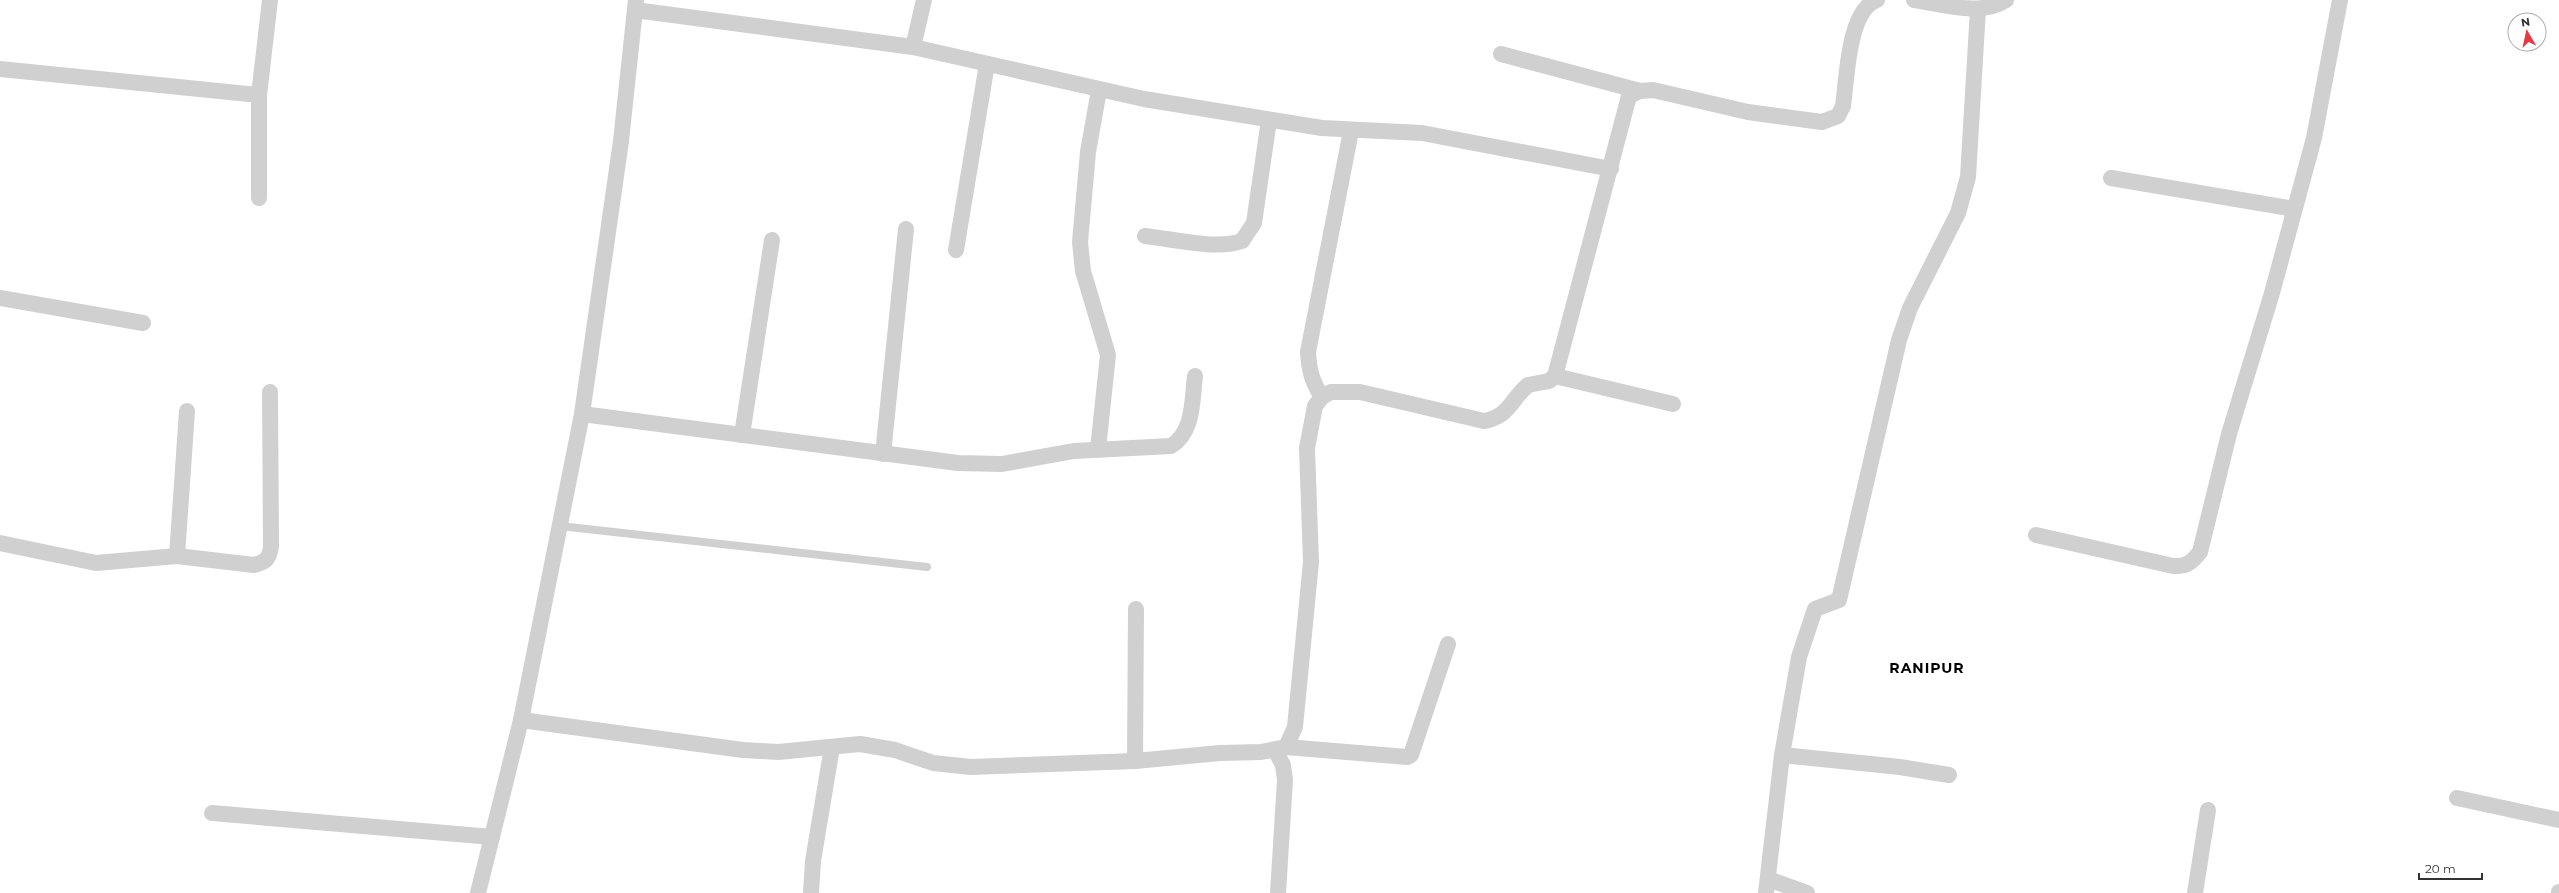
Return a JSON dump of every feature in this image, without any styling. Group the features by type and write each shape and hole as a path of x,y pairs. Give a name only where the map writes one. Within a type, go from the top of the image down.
{"street":[{"path":"259,198 259,95 270,0"},
{"path":"912,47 924,0"},
{"path":"1914,0 1978,10 1997,6 2006,0"},
{"path":"2036,535 2173,566 2184,566 2192,561 2200,552 2229,434 2272,293 2314,138 2340,0"},
{"path":"1501,54 1640,91 1653,90 1748,112 1822,122 1830,121 1838,116 1842,106 1854,30 1862,12 1872,1"},
{"path":"478,893 521,720 582,414 621,141 636,5 912,47 1099,90 1269,120 1351,132 1422,133 1611,169"},
{"path":"1807,893 1767,886 1782,755 1799,657 1815,609 1839,600 1899,340 1910,308 1958,214 1968,177 1978,10"},
{"path":"956,250 987,64"},
{"path":"0,69 259,95"},
{"path":"1098,449 1108,355 1083,271 1080,242 1088,152 1099,90"},
{"path":"1278,893 1285,780 1281,748 1295,727 1311,562 1307,448 1311,416 1315,406 1322,397 1331,392 1360,392 1484,420 1496,419 1504,413 1528,384 1549,381 1555,376 1611,169 1624,108 1629,96 1640,91"},
{"path":"1145,236 1218,244 1233,244 1242,241 1254,223 1269,120"},
{"path":"1322,397 1314,385 1309,369 1308,352 1351,132"},
{"path":"2111,178 2294,209"},
{"path":"883,454 906,230"},
{"path":"742,435 772,240"},
{"path":"0,298 143,323"},
{"path":"582,414 883,454 980,465 1002,464 1066,452 1098,449 1161,448 1171,446 1180,441 1189,420 1195,376"},
{"path":"1555,376 1673,404"},
{"path":"0,543 96,563 177,556 254,565 264,563 270,557 270,392"},
{"path":"177,556 187,411"},
{"path":"1135,762 1136,609"},
{"path":"521,720 743,750 778,752 860,744 895,750 948,766 1135,762 1281,748 1407,757 1411,755 1448,644"},
{"path":"811,893 814,861 832,747"},
{"path":"1782,755 1900,767 1949,775"},
{"path":"2457,798 2559,820"},
{"path":"2195,893 2208,810"},
{"path":"212,813 492,837"}],"lane":[{"path":"560,526 926,567"}],"district":[{"name":"RANIPUR","path":"1927,668"}]}
